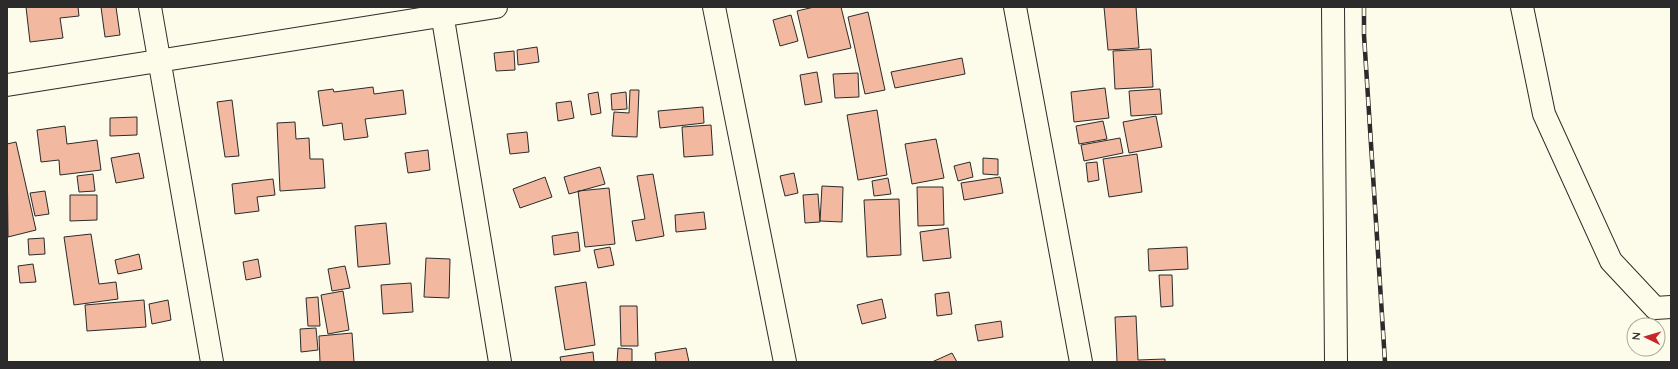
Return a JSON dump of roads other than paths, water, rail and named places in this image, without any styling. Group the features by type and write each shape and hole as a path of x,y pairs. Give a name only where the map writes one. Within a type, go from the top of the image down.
{"street":[{"path":"150,7 212,362"},
{"path":"7,85 160,61 442,11 496,7"},
{"path":"714,7 785,362"},
{"path":"1015,7 1081,362"},
{"path":"1333,7 1336,362"},
{"path":"1522,7 1544,114 1612,261 1655,308 1671,307"},
{"path":"442,11 500,362"}],"railway":[{"path":"1364,7 1364,35 1385,362"}]}
